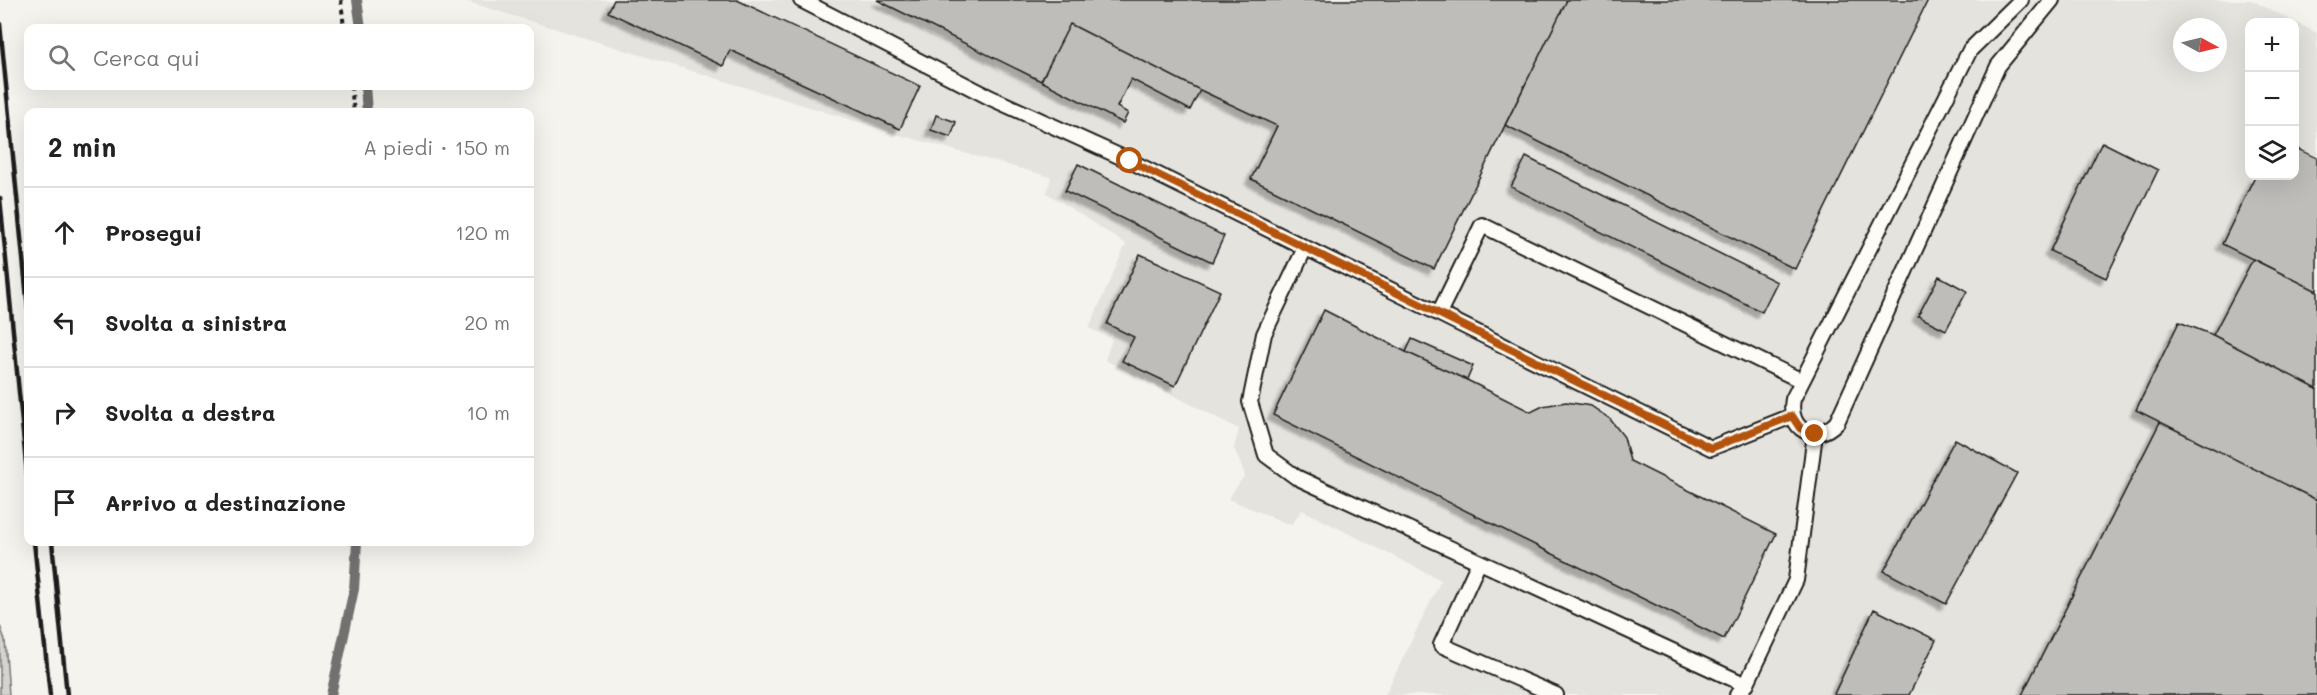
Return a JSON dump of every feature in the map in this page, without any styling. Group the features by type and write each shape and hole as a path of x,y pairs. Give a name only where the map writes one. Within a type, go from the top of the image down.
{"lane":[{"path":"801,0 991,98 1130,161 1711,448 1792,416"},
{"path":"2021,0 1970,50 1793,399 1792,416 1800,428 1815,434 1823,433 1837,422 1998,66 2052,0"},
{"path":"1439,313 1482,225 1802,381"},
{"path":"1305,248 1264,334 1250,402 1266,455 1296,477 1479,562 1742,690 1796,580 1815,434"},
{"path":"1479,562 1441,645 1556,695"}],"path":[{"path":"341,0 344,24"},
{"path":"351,90 354,108"}],"shaded area":[{"path":"462,0 2251,0 2287,18 2245,18 2245,180 2299,180 2299,24 2317,33 2317,695 1385,695 1441,580 1302,510 1291,525 1228,499 1245,475 1234,448 1239,429 1105,360 1112,339 1089,328 1126,244 1047,193 1051,177 900,135"},
{"path":"0,626 5,640 9,695 0,695"}],"building":[{"path":"614,0 737,0 920,86 900,129 730,50 723,66 608,12"},
{"path":"877,0 1567,0 1434,269 1251,179 1277,126 1070,24 1041,81"},
{"path":"1567,0 1928,0 1795,269 1505,125"},
{"path":"1070,24 1200,90 1190,110 1131,79 1117,107 1128,113 1123,123 1041,81"},
{"path":"936,115 956,122 951,137 931,130"},
{"path":"2102,142 2158,170 2106,278 2050,251"},
{"path":"2299,149 2317,158 2317,291 2222,244 2253,180 2299,180"},
{"path":"1526,157 1777,282 1762,312 1511,187"},
{"path":"1078,164 1224,236 1212,262 1065,191"},
{"path":"1140,254 1220,291 1175,386 1122,361 1134,337 1107,324"},
{"path":"2253,259 2317,291 2317,389 2213,335"},
{"path":"1939,276 1967,291 1946,330 1918,316"},
{"path":"1324,310 1531,412 1543,406 1566,402 1591,406 1610,419 1624,437 1630,461 1776,534 1724,639 1273,415"},
{"path":"2179,322 2213,335 2317,389 2317,500 2136,410"},
{"path":"1412,339 1473,366 1467,380 1406,352"},
{"path":"2160,422 2317,500 2317,695 2022,695"},
{"path":"1955,439 2017,473 1946,604 1884,571"},
{"path":"1874,609 1936,640 1909,695 1836,695 1834,694"}],"waterway":[{"path":"357,0 360,24"},
{"path":"365,90 367,108"},
{"path":"331,695 354,589 357,546"}],"railway":[{"path":"0,24 24,268"},
{"path":"0,198 24,443"},
{"path":"34,546 50,695"},
{"path":"52,546 67,695"}],"route":[{"path":"1130,161 1711,448 1792,416 1800,428 1815,434"}]}
